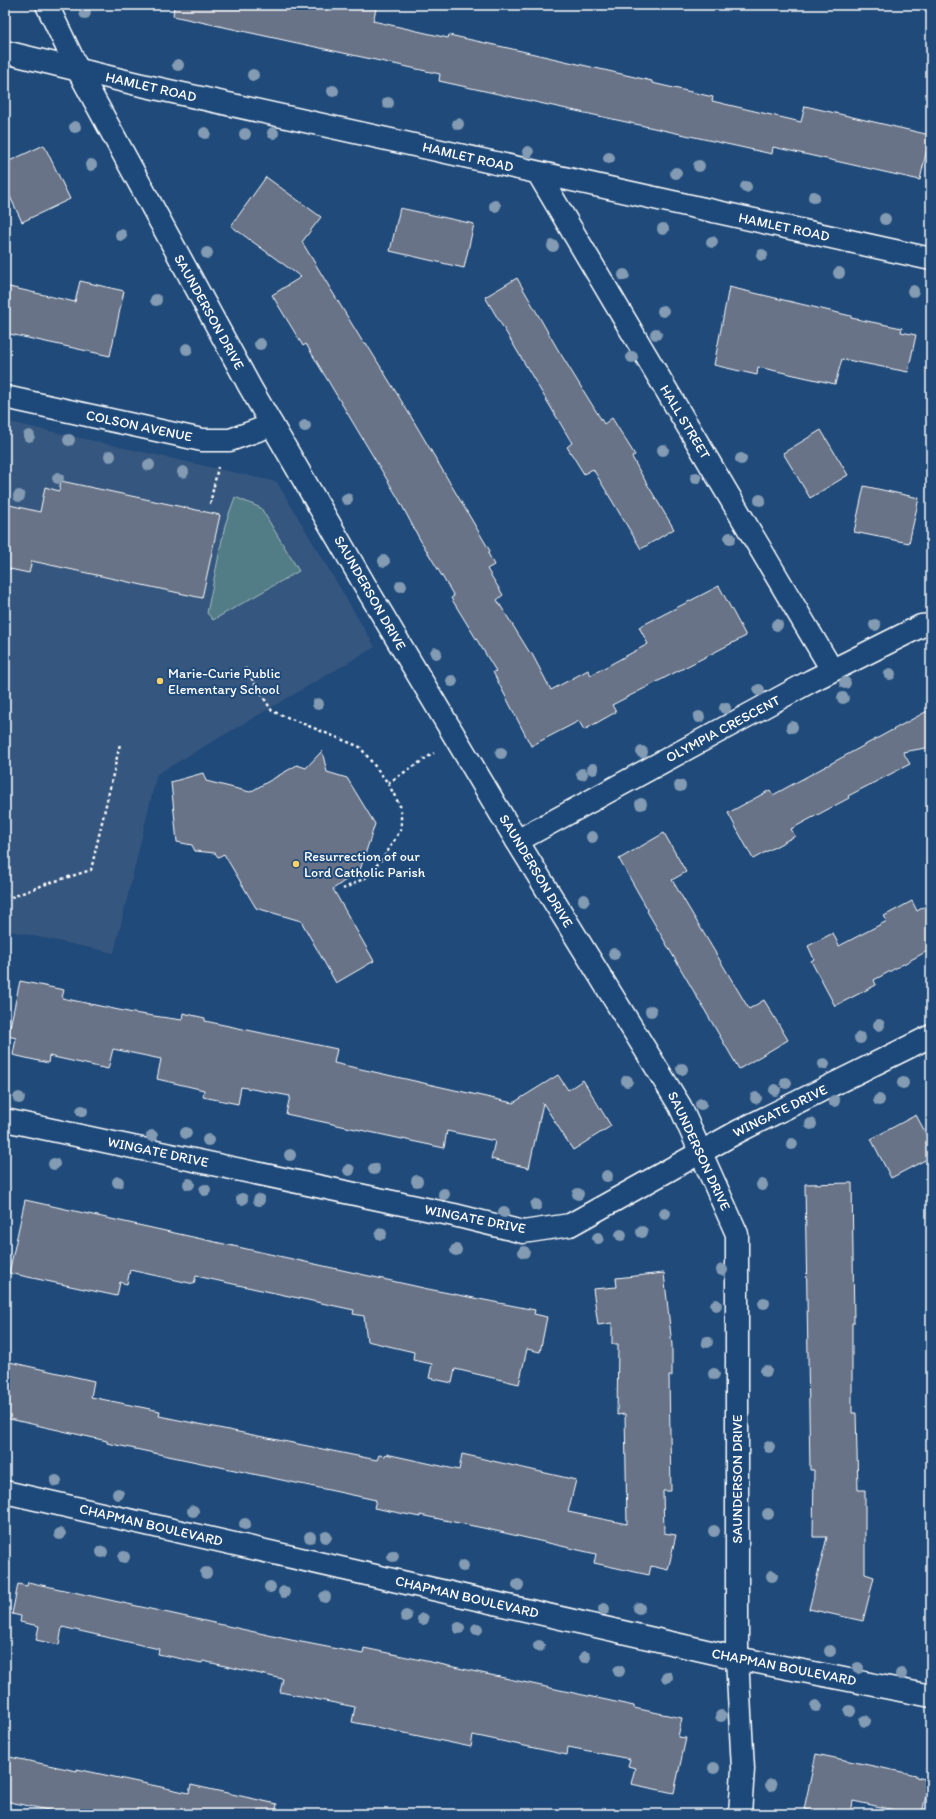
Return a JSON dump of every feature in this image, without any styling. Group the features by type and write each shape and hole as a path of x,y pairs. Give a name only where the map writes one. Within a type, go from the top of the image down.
{"street":[{"name":"SAUNDERSON DRIVE","path":"46,5 78,70 272,425 517,841 680,1106 737,1234 737,1658 742,1769 740,1814"},
{"name":"HAMLET ROAD","path":"5,52 78,70 538,173 931,259"},
{"name":"HALL STREET","path":"538,173 832,670"},
{"name":"COLSON AVENUE","path":"5,397 202,440 230,440 272,425"},
{"name":"OLYMPIA CRESCENT","path":"517,841 832,670 921,626 931,625"},
{"name":"WINGATE DRIVE","path":"5,1120 454,1215 523,1232 570,1225 739,1131 931,1036"},
{"name":"CHAPMAN BOULEVARD","path":"5,1492 737,1658 931,1696"}],"path":[{"path":"210,504 219,463 230,440"},
{"path":"246,668 272,711 360,747 388,783 401,808 401,828 386,854 367,877 343,889"},
{"path":"388,783 456,739"},
{"path":"5,895 12,897 46,884 91,870 120,744"}],"shaded area":[{"name":"Marie-Curie Public Elementary School","path":"5,421 277,482 375,647 157,774 114,953 5,930"}],"green space":[{"path":"235,497 261,508 299,571 213,620 207,613 225,525"}],"building":[{"path":"174,5 377,5 373,21 448,38 449,35 652,81 652,83 713,97 712,101 801,122 805,106 930,135 920,180 773,147 772,154 439,81 440,74 173,16"},
{"path":"44,145 70,199 22,222 5,186 5,163"},
{"path":"266,177 321,217 302,242 364,344 366,343 413,420 490,551 488,553 494,565 487,569 503,595 497,600 530,653 531,652 551,690 588,670 591,675 648,644 639,627 719,586 746,636 612,705 616,712 584,730 579,721 531,746 493,672 496,671 451,598 454,596 419,538 398,498 306,344 303,346 272,295 301,277 231,226"},
{"path":"400,208 474,224 464,268 390,251"},
{"path":"517,278 557,348 604,424 612,418 635,455 632,457 674,529 641,549 593,469 584,474 567,447 572,443 485,297"},
{"path":"80,281 124,291 110,356 5,333 5,286 75,302"},
{"path":"729,287 851,316 851,318 902,328 901,332 916,335 908,372 842,359 835,384 758,367 757,375 714,365"},
{"path":"821,430 848,475 810,498 783,453"},
{"path":"61,481 220,515 202,598 32,561 29,573 5,568 5,504 40,512 45,487 59,491"},
{"path":"864,486 919,498 909,543 854,532"},
{"path":"931,709 931,747 903,752 910,764 848,796 849,798 791,829 795,836 753,859 728,813 770,790 773,795"},
{"name":"Resurrection of our Lord Catholic Parish","path":"322,751 327,772 347,778 375,824 360,870 333,889 374,961 336,983 301,921 256,908 224,854 218,857 215,853 195,851 192,845 177,842 171,782 203,773 206,781 250,792 297,765 306,768"},
{"path":"664,833 686,872 672,880 749,1009 764,1000 788,1040 739,1069 647,911 648,910 619,859"},
{"path":"912,901 917,911 931,903 931,949 874,980 876,985 835,1006 811,961 814,959 808,946 833,933 839,946 887,921 884,916"},
{"path":"20,981 64,990 62,998 133,1013 182,1020 183,1013 205,1018 205,1021 337,1049 334,1063 513,1103 558,1075 568,1090 583,1080 611,1126 573,1150 543,1103 529,1168 491,1159 495,1141 447,1131 444,1148 286,1114 290,1096 241,1087 238,1104 203,1097 204,1090 157,1079 161,1059 113,1049 108,1069 49,1056 48,1063 13,1055 16,1038 8,1036"},
{"path":"916,1115 931,1143 931,1157 891,1178 871,1139"},
{"path":"852,1183 854,1323 852,1323 852,1413 856,1413 858,1490 865,1490 865,1574 874,1577 863,1621 809,1609 827,1537 813,1537 814,1470 810,1470 805,1184"},
{"path":"25,1200 428,1289 535,1310 534,1314 547,1317 540,1352 527,1349 519,1384 455,1369 452,1383 429,1378 432,1364 413,1360 414,1352 367,1341 364,1316 353,1314 354,1310 196,1276 194,1284 130,1270 127,1284 120,1282 117,1296 9,1273"},
{"path":"664,1273 672,1345 672,1376 669,1376 671,1491 663,1491 664,1533 676,1535 668,1570 651,1566 649,1575 594,1563 596,1554 483,1528 420,1515 420,1517 374,1508 376,1500 107,1443 107,1441 5,1418 5,1361 94,1381 91,1397 160,1411 159,1416 377,1460 379,1455 385,1456 386,1454 459,1470 462,1454 576,1480 568,1512 627,1524 625,1414 617,1415 618,1344 612,1344 612,1323 598,1325 593,1289 617,1287 616,1278"},
{"path":"28,1582 291,1640 363,1654 364,1648 634,1706 634,1708 682,1718 678,1737 686,1738 674,1793 631,1784 635,1768 628,1766 630,1759 568,1747 567,1755 473,1735 471,1747 352,1722 355,1707 280,1692 283,1679 203,1661 202,1663 158,1654 159,1649 62,1627 59,1645 36,1640 39,1626 20,1622 21,1616 12,1614 18,1584 27,1586"},
{"path":"816,1754 916,1775 916,1777 929,1780 922,1814 913,1814 853,1801 851,1814 826,1814 804,1809"},
{"path":"5,1756 77,1771 77,1769 189,1793 191,1785 277,1804 275,1814 67,1814 5,1801"}],"place":[{"name":"Marie-Curie Public Elementary School","path":"160,681"},
{"name":"Resurrection of our Lord Catholic Parish","path":"296,864"}]}
